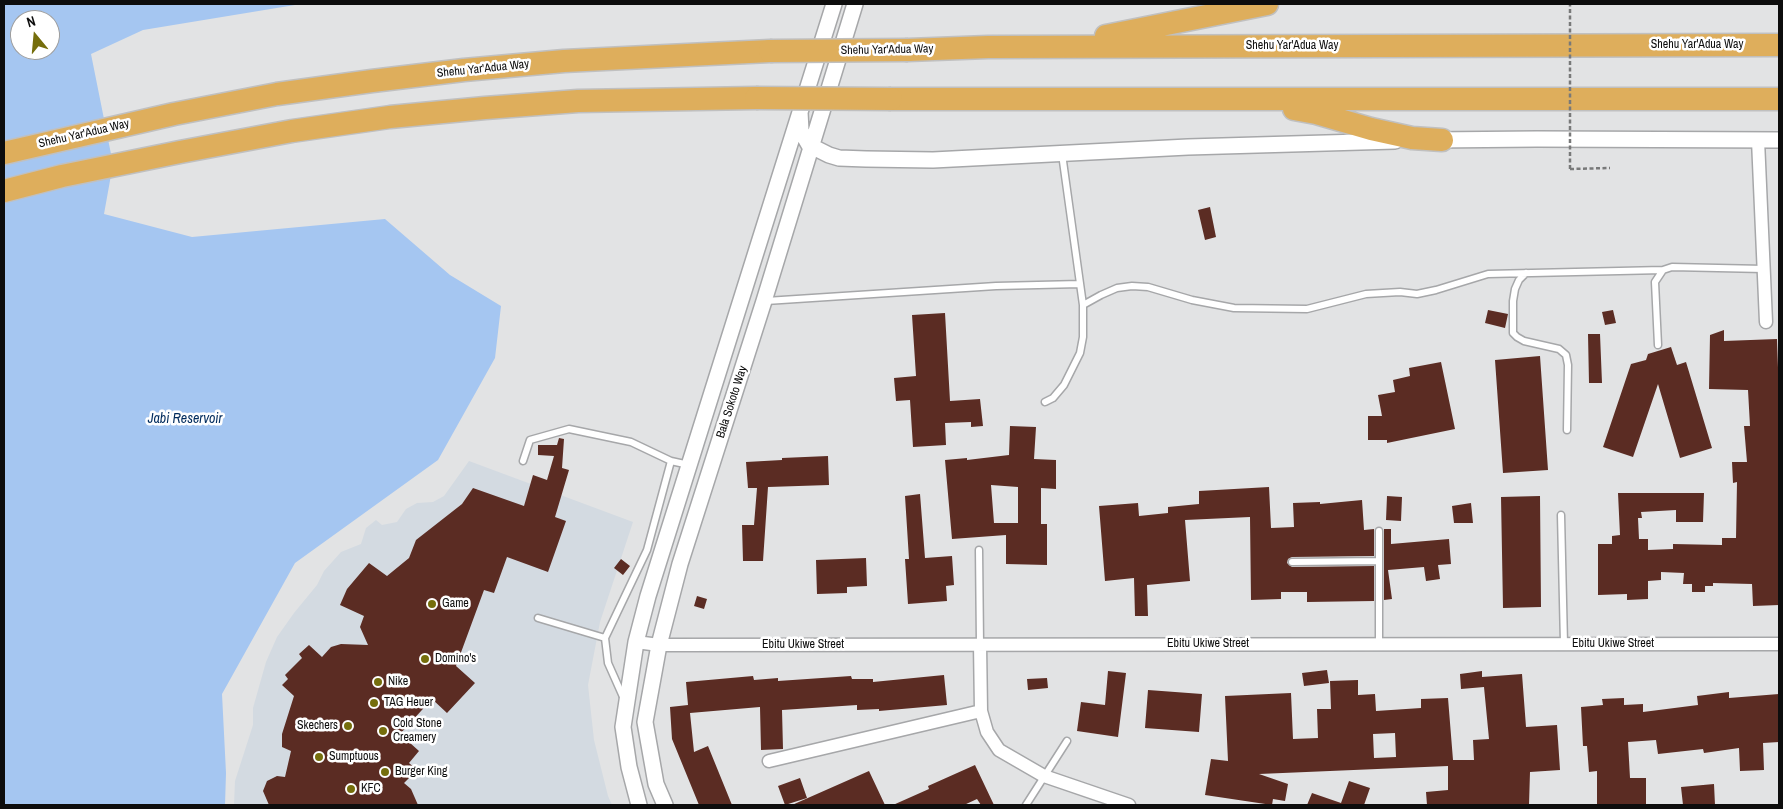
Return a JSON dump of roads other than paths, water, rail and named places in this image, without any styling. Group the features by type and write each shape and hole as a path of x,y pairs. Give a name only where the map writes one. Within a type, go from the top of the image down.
{"highway":[{"path":"988,47 1099,37 1173,24 1267,4"},
{"name":"Shehu Yar'Adua Way","path":"4,152 174,114 277,94 464,70 564,61 770,51 908,50 988,47 1779,45"},
{"path":"4,191 62,176 292,131 484,108 578,101 756,98 1153,100 1779,99"},
{"path":"1153,100 1297,110 1316,113 1371,129 1405,136 1442,140"}],"street":[{"name":"Bala Sokoto Way","path":"639,805 629,767 623,727 636,642 648,596 834,4"},
{"name":"Bala Sokoto Way","path":"665,805 656,784 645,722 659,645 680,564 764,301 855,4"},
{"path":"800,112 801,131 806,142 829,155 839,158 933,160 1290,143 1442,140 1779,140"},
{"path":"1758,140 1766,322"},
{"path":"802,174 813,165 839,158"},
{"name":"Ebitu Ukiwe Street","path":"636,642 659,645 1779,644"},
{"path":"980,644 981,711 986,732 999,750 1044,776 1129,805"},
{"path":"769,761 981,711"}],"lane":[{"path":"1044,402 1053,398 1064,385 1080,353 1083,338 1083,305 1062,154"},
{"path":"1083,305 1117,288 1132,286 1148,287 1192,300 1234,308 1307,309 1366,294 1400,292 1417,294 1488,274 1663,270 1672,267 1764,268"},
{"path":"1658,345 1655,282 1663,270"},
{"path":"1526,273 1519,280 1515,289 1513,333 1524,341 1559,349 1566,355 1568,365 1567,430"},
{"path":"764,301 996,286 1080,284"},
{"path":"523,460 530,440 569,428 631,442 671,461 689,464"},
{"path":"626,704 608,663 605,638 647,550 671,461"},
{"path":"1561,515 1564,644"},
{"path":"1379,531 1379,644"},
{"path":"979,550 980,644"},
{"path":"1292,562 1379,561"},
{"path":"538,618 605,638"},
{"path":"1026,805 1067,741"}],"water":[{"name":"Jabi Reservoir","path":"4,4 301,4 143,30 91,54 113,164 104,214 192,237 385,219 450,275 501,306 495,358 438,460 295,563 222,694 226,773 225,805 4,805"}],"place":[{"name":"Game","path":"432,604"},
{"name":"Domino's","path":"425,659"},
{"name":"Nike","path":"378,682"},
{"name":"TAG Heuer","path":"374,703"},
{"name":"Skechers","path":"348,726"},
{"name":"Cold Stone Creamery","path":"383,731"},
{"name":"Sumptuous","path":"319,757"},
{"name":"Burger King","path":"385,772"},
{"name":"KFC","path":"351,789"}]}
